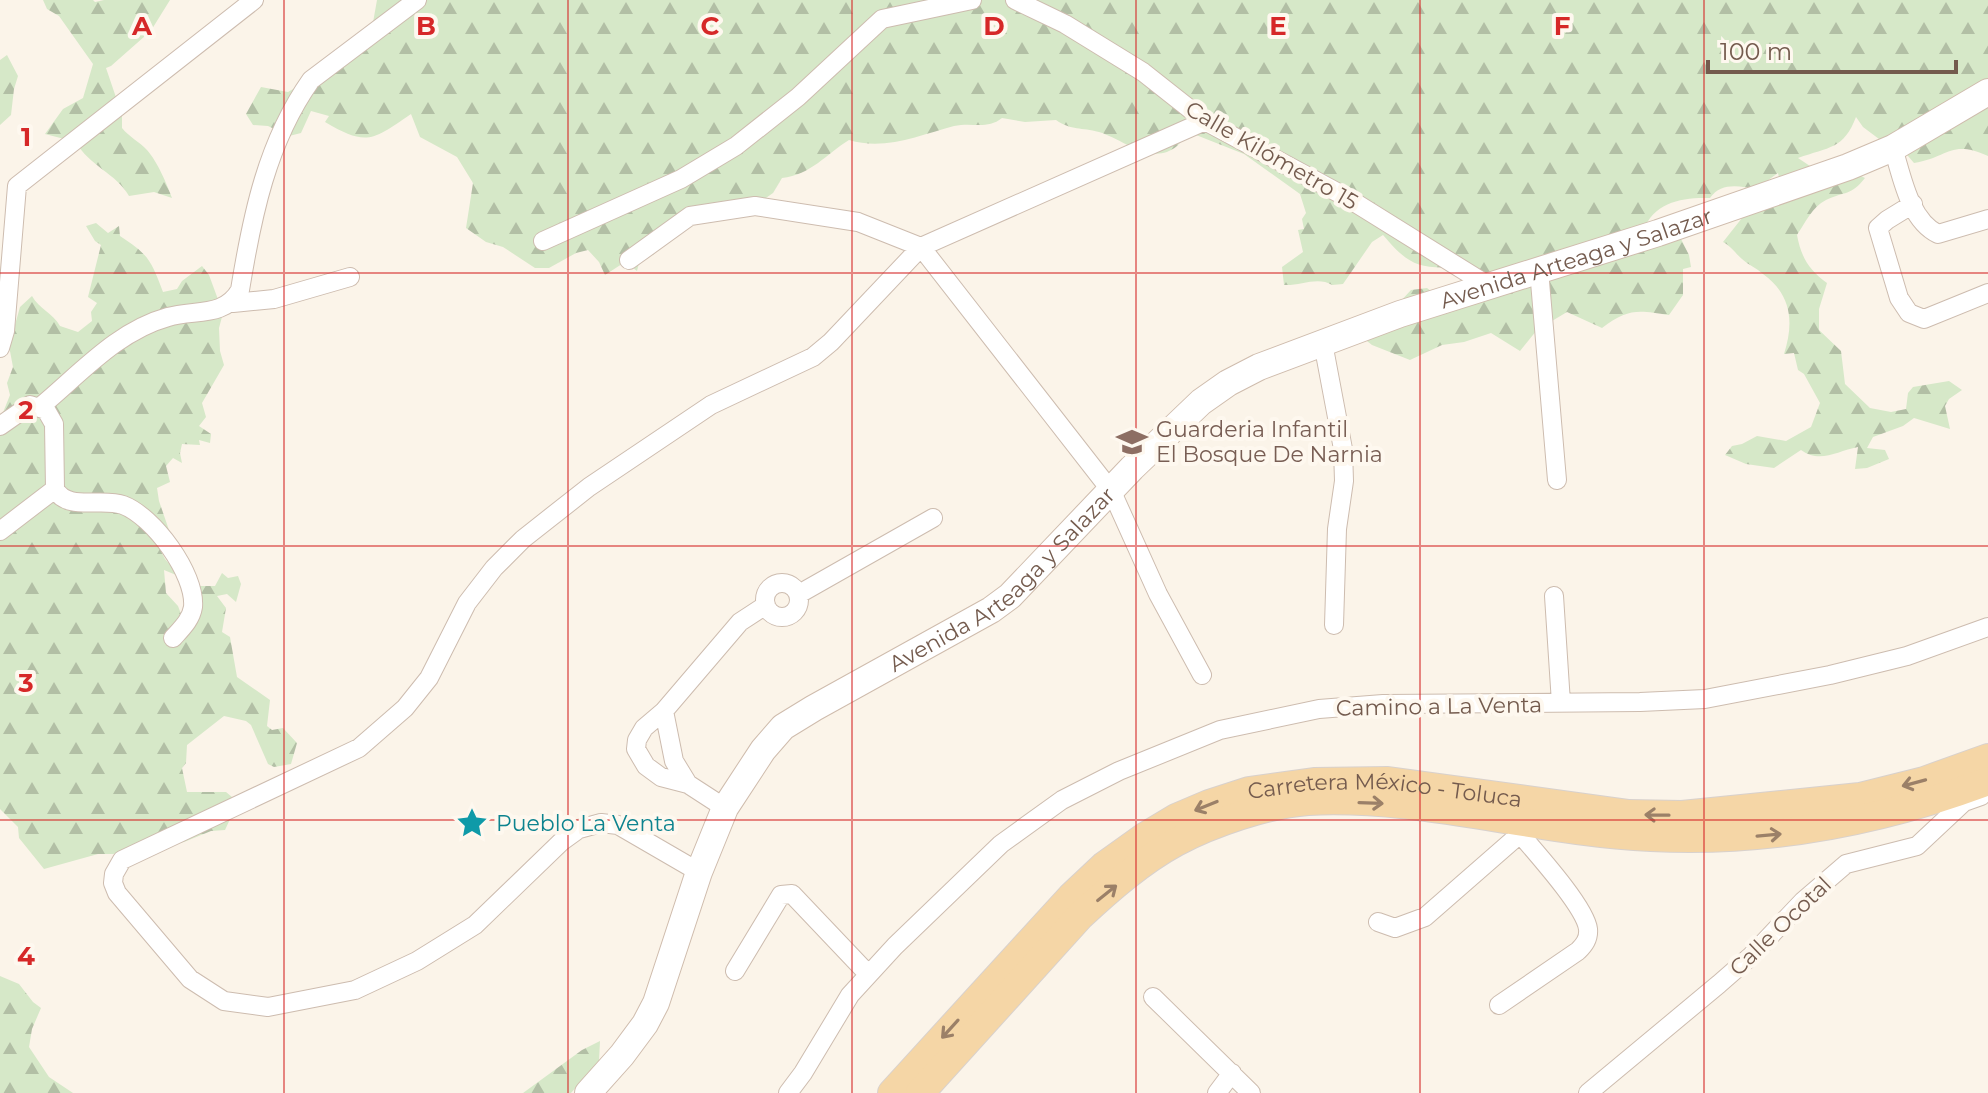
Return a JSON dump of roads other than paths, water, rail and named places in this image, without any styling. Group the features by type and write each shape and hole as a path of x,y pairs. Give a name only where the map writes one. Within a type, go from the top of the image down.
{"main road":[{"name":"Carretera México - Toluca","path":"892,1093 1071,897 1104,866 1176,818 1249,791 1314,782 1388,781 1629,814 1682,815 1860,797 1924,781 1988,758"},
{"name":"Carretera México - Toluca","path":"920,1093 1080,916 1150,858 1177,841 1245,815 1310,801 1397,804 1515,828 1646,837 1770,836 1873,818 1988,781"}],"street":[{"path":"0,348 5,331 17,186 254,0"},
{"path":"233,303 240,290 257,194 299,97 311,80 417,0"},
{"path":"543,241 681,179 736,146 798,97 882,19 972,0"},
{"name":"Calle Kilómetro 15","path":"1015,0 1065,24 1143,72 1205,121 1346,197 1489,286"},
{"name":"Avenida Arteaga y Salazar","path":"588,1093 645,1024 656,1003 699,872 725,808 763,750 783,727 991,610 1010,596 1132,468 1201,402 1259,367 1400,314 1687,223 1848,167 1893,148 1988,92"},
{"path":"699,872 618,825 601,823 579,829 561,842 475,925 417,961 355,990 268,1007 224,1001 190,979 139,921 113,883 122,860 359,748 374,737 405,708 429,678 467,603 494,568 523,539 589,487 711,405 813,357 921,247 1205,121"},
{"path":"1893,148 1922,223 1938,234 1988,219"},
{"path":"1913,204 1878,228 1899,298 1909,313 1924,319 1988,293"},
{"path":"629,260 690,216 755,206 858,222 921,247 1112,492 1158,594 1202,675"},
{"path":"1539,270 1557,480"},
{"path":"40,407 128,332 168,317 223,308 233,303 274,299 350,277"},
{"path":"1323,343 1343,449 1344,481 1337,529 1334,625"},
{"path":"0,426 30,405 49,413 54,424 55,489 62,499 119,504 139,512 165,542 185,574 193,597 191,615 173,638"},
{"path":"0,531 55,489"},
{"path":"725,808 688,784 661,777 646,766 636,749 644,728 664,711 740,622 766,605 771,613 779,617 788,616 796,611 800,603 799,594 933,518"},
{"path":"1554,596 1561,703"},
{"name":"Camino a La Venta","path":"788,1093 850,995 1001,844 1062,800 1119,771 1220,730 1319,709 1383,704 1705,699 1830,675 1907,656 1988,627"},
{"path":"664,711 674,761 688,784"},
{"name":"Calle Ocotal","path":"1588,1093 1751,956 1803,901 1846,864 1917,846 1964,802 1988,793"},
{"path":"1378,922 1395,928 1425,917 1515,828 1582,912 1588,925 1588,937 1578,951 1499,1005"},
{"path":"735,971 781,895 792,894 868,974"},
{"path":"1153,997 1251,1093"},
{"path":"1217,1093 1232,1073"}],"place":[{"name":"Guarderia Infantil El Bosque De Narnia","path":"1132,442"},
{"name":"Pueblo La Venta","path":"472,823"}]}
